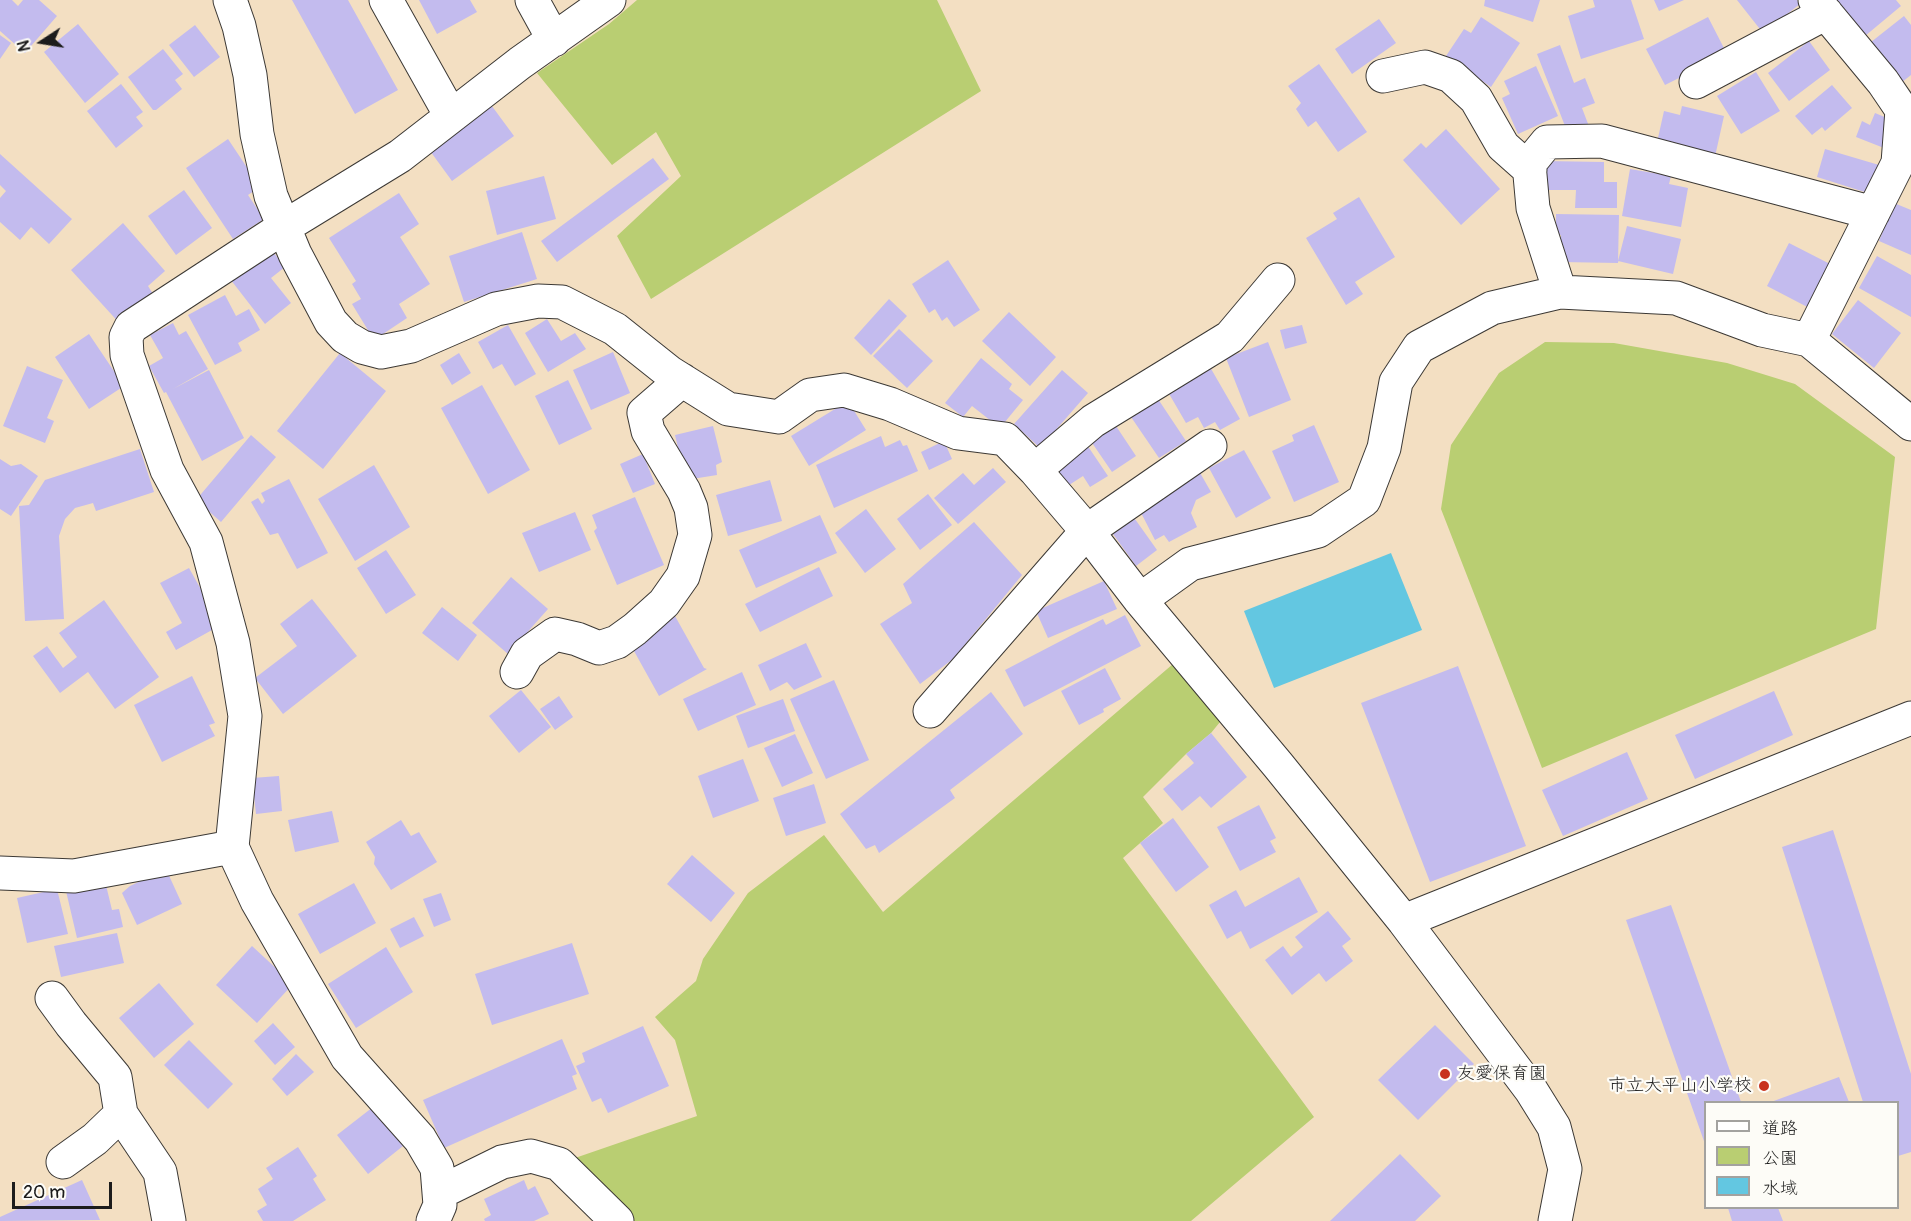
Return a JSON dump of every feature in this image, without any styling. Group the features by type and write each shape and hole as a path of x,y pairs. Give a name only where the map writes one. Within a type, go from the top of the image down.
{"street":[{"path":"230,0 239,26 250,75 256,134 271,196 295,254 331,322 345,337 362,347 381,352 411,346 496,309 538,301 562,302 615,329 669,372 728,409 779,417 810,395 844,390 890,404 958,434 1005,439 1087,531 1140,600 1278,765 1404,921 1531,1090 1554,1127 1565,1169 1555,1221"},
{"path":"386,0 451,116"},
{"path":"532,0 554,40"},
{"path":"436,1207 436,1168 420,1140 347,1057 257,901 232,847 245,716 233,643 206,542 167,470 127,355 126,337 131,327 284,227 400,156 520,63 609,0"},
{"path":"1696,82 1821,6 1883,82 1902,110 1898,164 1809,340"},
{"path":"1383,76 1425,67 1451,76 1476,99 1503,146 1530,170"},
{"path":"1560,292 1533,208 1529,164 1547,142 1602,141 1874,213"},
{"path":"1035,470 1093,422 1230,337 1278,279"},
{"path":"1140,600 1190,564 1318,531 1364,500 1384,448 1396,382 1419,346 1492,308 1560,292 1676,298 1762,330 1809,340 1911,424"},
{"path":"517,672 527,654 555,634 577,639 599,648 617,642 664,603 683,576 695,535 691,508 684,491 648,431 644,413 682,380"},
{"path":"930,711 1087,531 1210,446"},
{"path":"1404,921 1911,718"},
{"path":"0,873 74,876 232,847"},
{"path":"52,998 114,1077 121,1114 160,1172 169,1221"},
{"path":"63,1162 95,1139 121,1114"},
{"path":"436,1207 502,1162 531,1156 559,1164 617,1221"}],"green space":[{"path":"637,0 937,0 981,91 651,299 617,236 681,176 656,132 612,165 537,73 609,24"},
{"path":"1545,342 1614,343 1727,363 1795,384 1895,457 1876,629 1542,768 1441,509 1451,445 1499,373"},
{"path":"1173,664 1220,722 1143,797 1163,823 1123,858 1314,1117 1191,1221 632,1221 575,1158 697,1116 675,1040 655,1017 696,981 703,959 748,893 824,835 883,912"}],"water":[{"path":"1391,553 1422,630 1274,688 1244,611"}],"building":[{"path":"0,0 12,0 18,6 23,0 39,0 57,16 25,53 0,31"},
{"path":"292,0 348,0 398,90 355,114"},
{"path":"419,0 470,0 477,12 437,34"},
{"path":"1485,0 1540,0 1533,22 1484,6"},
{"path":"1593,0 1631,0 1644,39 1581,59 1568,16 1595,7"},
{"path":"1654,0 1684,0 1659,11"},
{"path":"1737,0 1797,0 1800,4 1763,33"},
{"path":"1836,0 1896,0 1901,6 1865,36"},
{"path":"1904,16 1911,25 1911,75 1897,86 1866,46"},
{"path":"1481,17 1520,43 1491,87 1446,56 1464,29 1471,33"},
{"path":"1708,17 1727,54 1665,85 1646,49"},
{"path":"1379,19 1396,43 1352,74 1335,49"},
{"path":"78,24 119,74 85,103 44,52"},
{"path":"195,25 220,57 194,77 169,45"},
{"path":"0,35 11,43 0,59"},
{"path":"1809,41 1830,70 1789,101 1768,73"},
{"path":"1560,45 1574,83 1585,78 1595,103 1582,108 1590,129 1565,126 1537,54"},
{"path":"163,49 183,74 175,80 182,89 153,110 128,77"},
{"path":"1319,64 1367,132 1338,152 1316,121 1308,127 1296,109 1301,103 1288,86"},
{"path":"1536,66 1558,116 1518,134 1502,98 1510,94 1504,81"},
{"path":"1756,72 1780,111 1741,134 1717,96"},
{"path":"121,84 143,112 136,117 143,126 116,148 87,111"},
{"path":"1832,85 1852,108 1825,131 1822,127 1812,135 1795,116"},
{"path":"486,98 514,136 452,181 425,144"},
{"path":"1682,106 1724,116 1714,161 1656,147 1664,111 1680,115"},
{"path":"1875,113 1899,123 1889,150 1856,137 1862,121 1870,125"},
{"path":"1446,129 1500,189 1461,225 1403,160 1421,143 1426,148"},
{"path":"228,139 260,187 248,195 264,219 233,239 186,168"},
{"path":"1825,149 1879,165 1871,194 1817,177"},
{"path":"0,154 72,219 49,244 31,227 20,240 0,222 0,198 6,191 0,185"},
{"path":"653,158 669,179 557,262 541,241"},
{"path":"1544,161 1604,162 1604,182 1617,182 1617,208 1575,208 1576,190 1544,190"},
{"path":"1630,169 1671,176 1669,184 1688,188 1681,227 1622,216"},
{"path":"544,176 556,219 497,235 486,191"},
{"path":"184,190 212,228 176,255 148,216"},
{"path":"399,193 419,224 400,237 430,284 399,304 407,318 374,340 352,304 361,299 352,284 356,281 329,238"},
{"path":"1359,197 1395,257 1355,282 1363,294 1346,305 1306,238 1337,219 1333,213"},
{"path":"1894,203 1911,210 1911,255 1879,241"},
{"path":"1556,214 1619,215 1618,263 1561,262 1561,235 1556,236"},
{"path":"123,223 165,271 148,286 155,297 122,326 71,270"},
{"path":"1627,226 1681,239 1673,274 1618,261"},
{"path":"522,232 537,279 464,302 449,256"},
{"path":"1789,243 1830,264 1815,311 1767,286"},
{"path":"267,244 285,267 271,278 291,303 265,324 227,275"},
{"path":"1877,256 1911,275 1911,317 1859,288"},
{"path":"948,260 980,310 954,327 947,317 942,321 935,309 929,313 912,284"},
{"path":"225,295 236,316 249,309 260,330 238,343 242,351 215,365 188,315"},
{"path":"889,299 907,316 871,355 854,338"},
{"path":"1858,300 1901,333 1874,368 1832,334"},
{"path":"1009,312 1056,357 1030,386 982,341"},
{"path":"547,319 561,341 575,333 586,349 548,372 525,333"},
{"path":"173,323 179,335 186,331 208,369 173,389 209,370 244,438 202,461 166,392 164,393 149,366 163,358 150,335"},
{"path":"508,325 536,374 515,386 502,364 493,369 478,342"},
{"path":"1302,325 1307,343 1285,349 1280,330"},
{"path":"899,329 933,361 907,388 873,356"},
{"path":"89,334 124,386 89,409 55,357"},
{"path":"1268,342 1291,400 1249,417 1226,358"},
{"path":"613,352 630,393 591,410 573,370"},
{"path":"340,353 386,391 323,469 277,431"},
{"path":"459,353 471,373 452,385 440,365"},
{"path":"981,358 1012,384 1009,389 1023,400 1000,428 972,406 963,417 945,403"},
{"path":"27,366 63,380 47,418 54,421 45,443 3,426"},
{"path":"1210,367 1240,419 1220,430 1215,422 1204,428 1198,417 1186,423 1168,392"},
{"path":"1062,370 1088,393 1040,448 1014,424"},
{"path":"568,380 592,429 559,445 535,396"},
{"path":"482,385 530,470 488,494 441,408"},
{"path":"1156,396 1186,441 1159,458 1129,414"},
{"path":"848,401 866,430 809,466 791,436"},
{"path":"1112,420 1136,456 1112,472 1088,437"},
{"path":"1314,425 1339,482 1294,502 1272,451 1294,441 1292,435"},
{"path":"713,426 722,462 716,465 717,475 692,479 685,477 675,435"},
{"path":"251,435 276,457 221,522 196,500"},
{"path":"881,436 885,447 900,440 903,446 907,445 918,471 834,508 816,465"},
{"path":"1083,439 1108,476 1090,487 1083,476 1066,487 1050,462"},
{"path":"944,441 952,459 929,470 921,452"},
{"path":"140,449 154,492 96,511 93,503 75,508 65,519 59,536 64,619 25,621 19,506 29,505 45,480"},
{"path":"1244,450 1271,498 1236,518 1209,468"},
{"path":"643,454 655,484 633,493 620,464"},
{"path":"0,459 11,466 21,464 38,476 11,516 0,509"},
{"path":"374,465 410,527 355,561 318,499"},
{"path":"993,468 1006,482 958,524 934,498 963,473 974,485"},
{"path":"1199,471 1211,492 1196,500 1191,513 1197,527 1169,542 1164,535 1155,540 1138,507"},
{"path":"289,479 328,553 297,569 278,533 270,535 251,502 258,498 262,504 265,501 261,493"},
{"path":"770,480 782,521 728,536 716,495"},
{"path":"928,494 952,525 920,550 897,519"},
{"path":"635,497 664,565 617,585 594,531 597,528 592,515"},
{"path":"866,509 896,549 865,573 835,533"},
{"path":"575,512 591,550 539,572 522,533"},
{"path":"1130,512 1157,550 1136,566 1108,527"},
{"path":"820,515 837,553 756,588 739,550"},
{"path":"974,522 1022,575 953,659 920,684 880,624 912,603 903,584"},
{"path":"386,550 416,595 386,614 357,568"},
{"path":"819,567 833,596 760,632 745,604"},
{"path":"189,568 221,625 176,650 166,632 182,623 160,583"},
{"path":"511,577 548,609 508,654 472,623"},
{"path":"1104,581 1117,609 1048,638 1036,611"},
{"path":"312,599 357,656 283,714 255,678 297,646 280,624"},
{"path":"104,600 159,677 115,709 88,672 60,693 33,656 47,646 63,668 77,657 59,633"},
{"path":"442,607 477,635 458,661 422,633"},
{"path":"1125,615 1141,646 1024,707 1005,670 1103,619 1106,625"},
{"path":"675,616 704,668 707,669 659,696 629,642"},
{"path":"806,643 822,677 794,690 787,682 770,691 758,665"},
{"path":"1458,666 1526,846 1430,882 1361,703"},
{"path":"1105,668 1121,699 1103,709 1104,712 1079,725 1061,691"},
{"path":"742,672 756,705 698,731 683,699"},
{"path":"192,676 215,723 209,725 215,736 162,762 134,705"},
{"path":"834,680 869,760 826,779 790,699"},
{"path":"521,690 551,727 519,753 489,716"},
{"path":"1774,691 1793,735 1695,779 1675,735"},
{"path":"991,692 1023,734 950,790 955,798 879,853 875,845 866,849 840,814"},
{"path":"559,696 573,717 555,730 540,709"},
{"path":"783,699 795,731 748,748 736,716"},
{"path":"1211,733 1247,777 1211,808 1200,796 1182,811 1163,789 1194,763 1186,754"},
{"path":"795,734 813,773 782,787 764,748"},
{"path":"1627,752 1648,799 1563,836 1542,790"},
{"path":"743,759 759,801 713,818 698,776"},
{"path":"279,776 282,811 256,814 252,778"},
{"path":"814,784 826,823 786,836 773,798"},
{"path":"1259,805 1276,838 1270,841 1276,852 1240,871 1217,827"},
{"path":"332,811 339,842 295,852 288,820"},
{"path":"1173,818 1209,867 1176,892 1140,843"},
{"path":"401,820 411,836 419,832 437,862 391,890 374,864 375,857 366,842"},
{"path":"1833,830 1911,1074 1911,1152 1899,1156 1899,1101 1863,1101 1782,847"},
{"path":"692,855 735,893 711,922 667,884"},
{"path":"166,869 182,904 137,925 122,893 130,886"},
{"path":"1299,877 1318,912 1250,949 1241,931 1227,939 1209,905 1236,890 1245,907"},
{"path":"105,881 112,910 119,909 123,927 77,938 66,891"},
{"path":"354,883 376,923 320,954 298,914"},
{"path":"57,889 68,934 27,943 17,898"},
{"path":"441,893 451,920 434,927 423,899"},
{"path":"1671,905 1741,1101 1704,1101 1704,1141 1626,920"},
{"path":"1328,911 1351,939 1342,946 1353,961 1326,982 1319,973 1292,995 1265,960 1283,946 1291,957 1303,947 1295,937"},
{"path":"414,917 424,936 400,948 390,929"},
{"path":"117,933 124,963 61,977 54,946"},
{"path":"572,943 589,994 492,1025 475,974"},
{"path":"252,946 293,984 257,1023 216,985"},
{"path":"386,947 413,992 356,1028 328,984"},
{"path":"159,983 194,1024 154,1058 119,1018"},
{"path":"273,1023 295,1047 275,1065 254,1041"},
{"path":"1435,1025 1474,1064 1418,1120 1378,1080"},
{"path":"643,1026 669,1086 608,1113 601,1098 592,1102 576,1066 585,1062 582,1053"},
{"path":"562,1039 577,1074 572,1076 577,1089 444,1148 423,1100"},
{"path":"189,1040 233,1084 208,1109 164,1065"},
{"path":"296,1054 314,1072 287,1096 272,1079"},
{"path":"1839,1077 1849,1101 1774,1101"},
{"path":"373,1107 403,1146 368,1174 337,1135"},
{"path":"298,1147 317,1176 313,1179 326,1200 293,1221 263,1221 257,1211 267,1205 258,1189 273,1179 266,1168"},
{"path":"1400,1154 1441,1196 1415,1221 1330,1221"},
{"path":"82,1180 100,1220 0,1221 0,1217"},
{"path":"524,1180 528,1190 535,1186 549,1214 534,1221 485,1221 484,1219 491,1215 484,1199"},
{"path":"1728,1209 1778,1209 1783,1221 1732,1221"}],"place":[{"name":"友愛保育園","path":"1445,1074"},
{"name":"市立大平山小学校","path":"1764,1086"}]}
